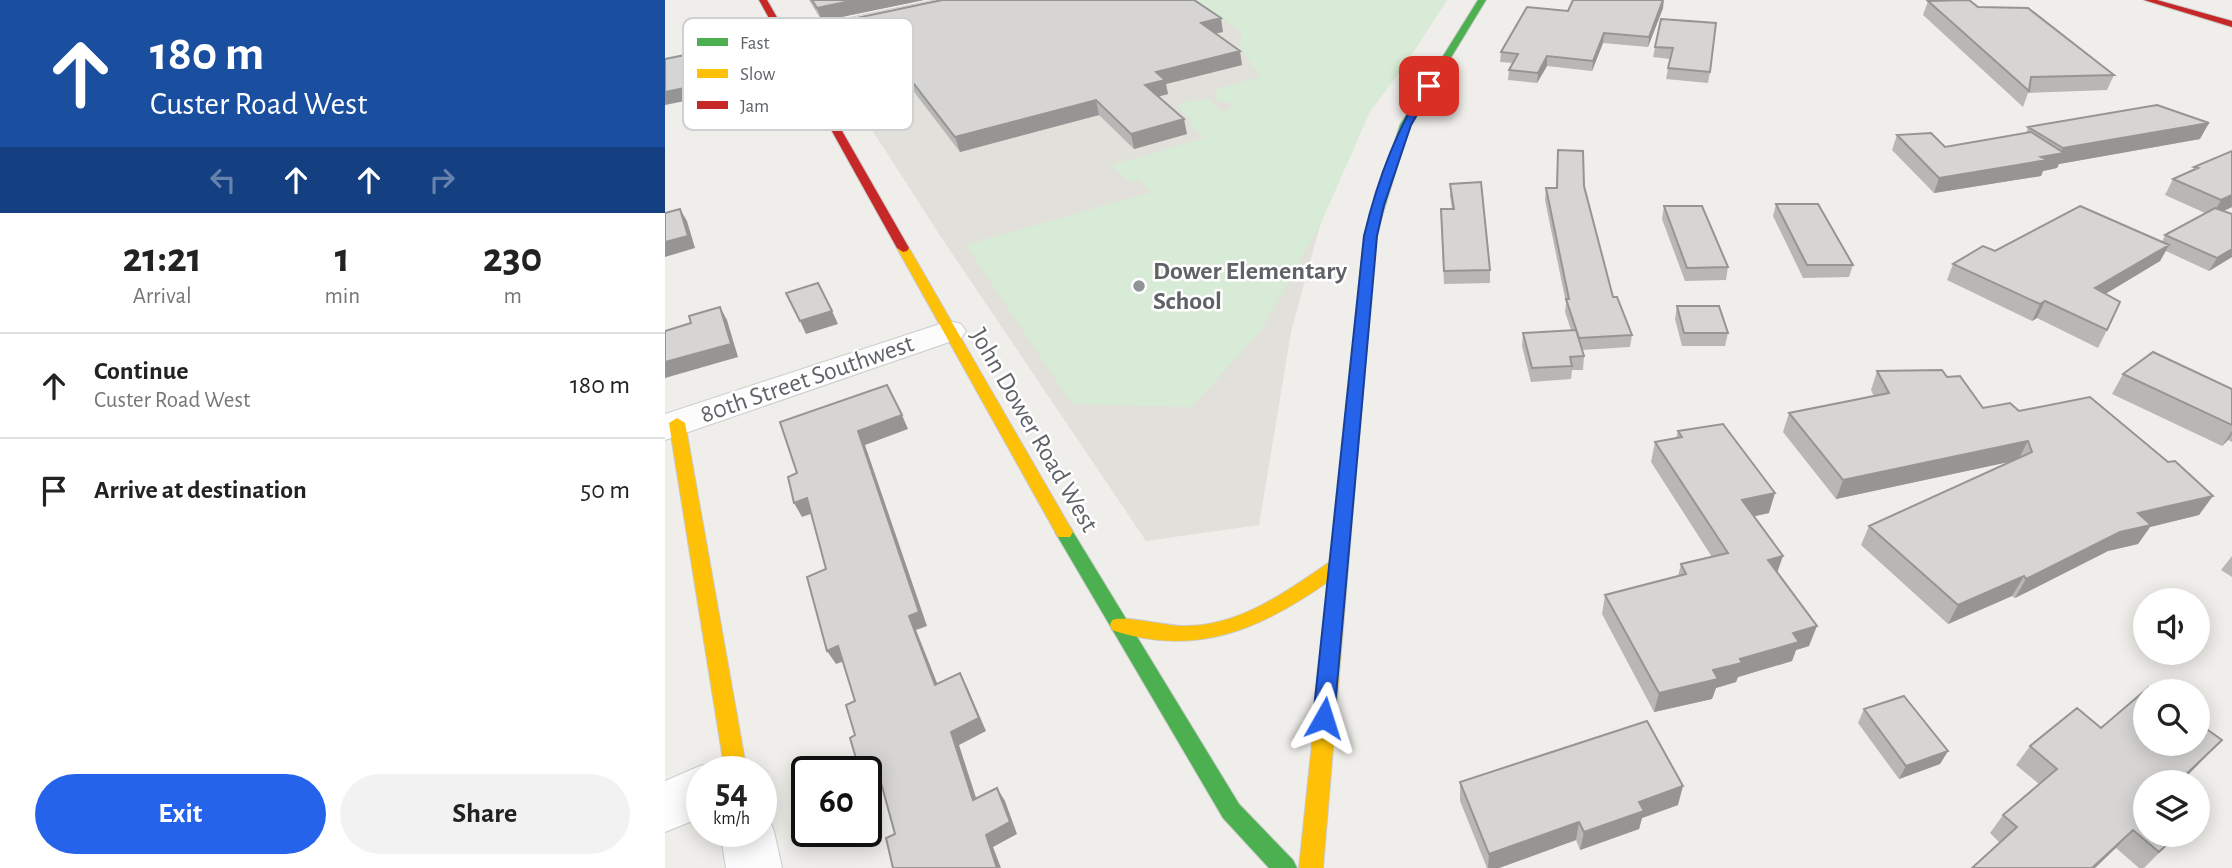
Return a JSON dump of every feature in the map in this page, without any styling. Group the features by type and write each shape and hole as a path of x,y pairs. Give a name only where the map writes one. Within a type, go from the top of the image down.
{"street":[{"name":"John Dower Road West","path":"763,0 774,18"},
{"path":"881,18 967,0"},
{"path":"1311,868 1370,236 1405,125 1482,0"},
{"path":"2148,0 2232,24"},
{"name":"John Dower Road West","path":"835,130 1119,625 1231,811 1285,868"},
{"name":"80th Street Southwest","path":"671,425 949,331"},
{"path":"671,425 733,756"},
{"path":"1119,625 1169,636 1216,632 1263,613 1339,565"},
{"path":"665,807 686,797"},
{"path":"750,847 754,868"}],"shaded area":[{"name":"Dower Elementary School","path":"1157,0 1447,0 1402,69 1370,111 1320,225 1291,332 1259,525 1146,541 872,130 913,130 913,54"}],"green space":[{"path":"1196,0 1447,0 1402,69 1370,111 1320,225 1262,329 1192,407 1072,404 966,245 1152,192 1139,180 1129,182 1112,165 1204,138 1178,108 1184,102 1208,99 1221,111 1228,111 1234,103 1220,102 1215,98 1218,95 1213,90 1260,77 1240,47 1242,32"}],"building":[{"path":"812,0 855,0 817,8"},
{"path":"942,0 1194,0 1221,18 1201,23 1240,51 1156,72 1165,80 1145,85 1184,119 1131,134 1096,100 955,137 913,83 913,18 856,18"},
{"path":"1573,0 1663,0 1649,37 1604,33 1593,61 1547,56 1538,73 1509,70 1518,54 1501,52 1527,7 1568,11"},
{"path":"1969,0 1978,7 2028,8 2114,75 2031,77 2029,91 1928,1"},
{"path":"1661,19 1716,23 1710,72 1668,68 1673,48 1655,47"},
{"path":"683,55 683,88 665,92 665,59"},
{"path":"2157,105 2209,123 2063,148 2028,127"},
{"path":"2031,132 2064,153 2041,157 2047,160 1939,178 1897,135 1931,133 1945,147"},
{"path":"1558,150 1583,151 1584,186 1613,297 1617,297 1632,335 1579,338 1566,299 1569,299 1546,188 1557,188"},
{"path":"2232,151 2232,195 2221,200 2173,179 2198,168 2194,167"},
{"path":"1481,182 1490,270 1444,271 1441,209 1454,209 1450,184"},
{"path":"1776,204 1818,204 1853,265 1807,265"},
{"path":"1664,206 1702,206 1728,267 1687,268"},
{"path":"2080,206 2169,245 2095,288 2120,302 2107,330 2045,301 2040,304 1953,264 1983,246 1995,251"},
{"path":"2215,208 2232,214 2232,249 2217,258 2165,235"},
{"path":"680,209 688,236 665,242 665,213"},
{"path":"818,283 832,311 800,321 786,293"},
{"path":"1677,306 1719,306 1728,333 1684,333"},
{"path":"720,307 731,344 665,362 665,331 691,323 689,316"},
{"path":"1576,330 1584,356 1570,357 1572,366 1532,368 1523,333"},
{"path":"2153,352 2232,389 2232,425 2123,374"},
{"path":"1942,370 1947,377 1960,376 1983,408 2010,403 2019,411 2090,397 2168,462 2175,461 2213,496 2138,513 2151,525 2120,532 2026,579 2024,576 1958,605 1869,526 2032,452 2028,441 1843,480 1789,413 1889,393 1877,371"},
{"path":"887,385 902,415 858,431 919,612 909,616 935,685 960,673 979,718 951,732 973,800 997,788 1010,822 986,835 997,868 893,868 886,838 895,834 882,786 882,756 855,756 850,738 855,735 846,705 855,701 838,646 827,651 807,577 826,569 807,498 794,503 788,477 797,473 780,422"},
{"path":"1723,424 1775,493 1742,500 1783,556 1768,560 1817,626 1793,633 1799,642 1740,659 1742,663 1713,670 1718,679 1659,693 1605,595 1686,574 1681,564 1728,553 1655,442 1682,437 1678,431"},
{"path":"1904,696 1948,751 1906,766 1864,709"},
{"path":"2133,701 2133,756 2205,756 2191,770 2133,770 2133,830 2092,868 1972,868 2017,827 2003,815 2057,769 2030,746 2077,708 2101,728"},
{"path":"1647,721 1683,786 1639,802 1644,811 1584,832 1579,822 1489,854 1460,782"},
{"path":"2210,732 2222,740 2210,751"}],"traffic: fast":[{"path":"1346,496 1370,236 1405,125 1482,0"},
{"path":"1064,532 1231,811 1285,868"}],"traffic: slow":[{"path":"903,248 1064,532"},
{"path":"677,423 733,756"},
{"path":"1311,868 1346,496"},
{"path":"1119,625 1154,632 1184,634 1211,632 1237,625 1285,601 1339,565"}],"traffic: jam":[{"path":"763,0 773,18"},
{"path":"2148,0 2232,24"},
{"path":"836,130 903,248"}],"place":[{"name":"Dower Elementary School","path":"1139,286"}],"route":[{"path":"1324,718 1370,236 1405,125 1429,86"}]}
